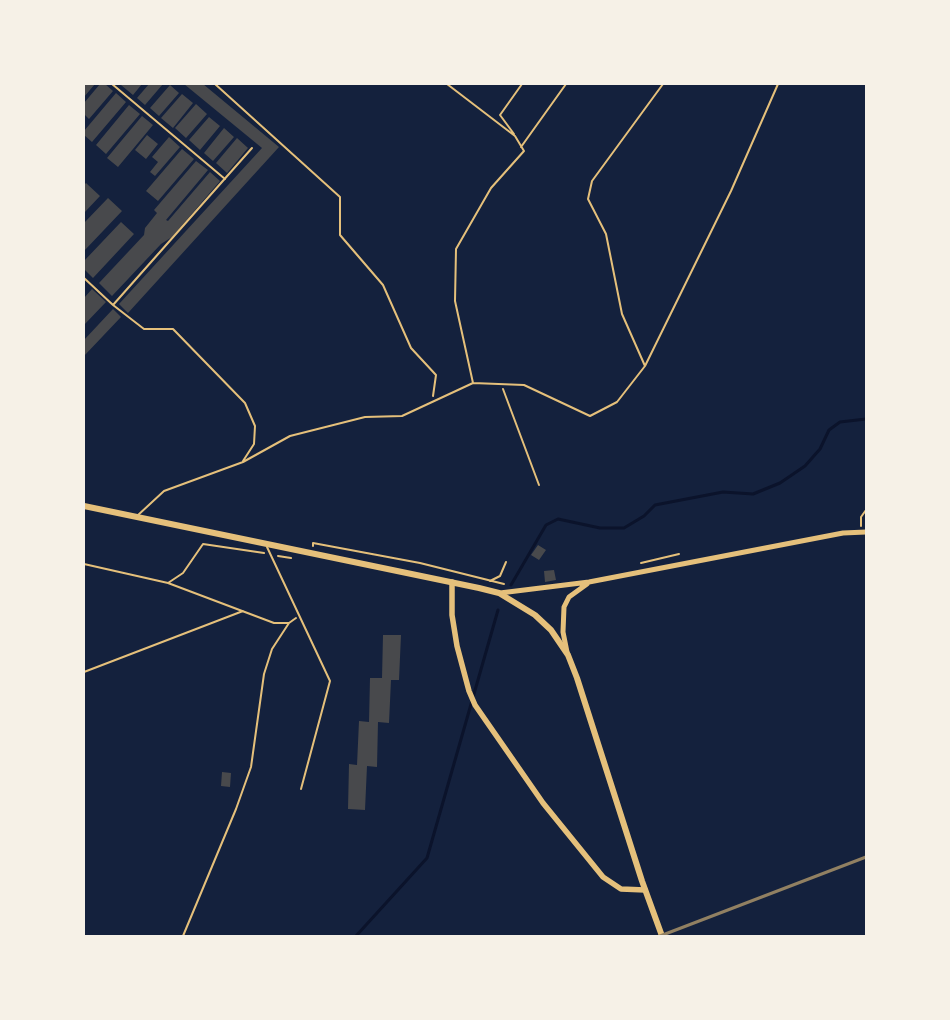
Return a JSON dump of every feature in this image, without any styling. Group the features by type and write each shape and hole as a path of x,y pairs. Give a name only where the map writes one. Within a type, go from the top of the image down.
{"main road":[{"path":"84,506 311,551 499,593 535,615 551,630 568,655 662,936"},
{"path":"452,582 452,615 469,691 475,705 544,802 603,877 621,889 646,890"}],"street":[{"path":"499,593 589,582 844,533 864,532"},
{"path":"568,655 563,632 564,607 569,597 589,582"}],"lane":[{"path":"112,84 225,178"},
{"path":"447,84 515,136"},
{"path":"473,383 455,301 456,249 491,188 524,151 500,116 522,84"},
{"path":"521,147 566,84"},
{"path":"644,366 622,314 606,234 588,199 592,181 663,84"},
{"path":"137,516 164,491 243,462 290,436 365,417 402,416 473,383 524,385 590,416 617,402 644,366 731,191 778,84"},
{"path":"113,305 252,148"},
{"path":"84,278 113,305 144,329 173,329 245,403 255,426 254,444 243,462"},
{"path":"265,542 330,681 301,789"}],"path":[{"path":"215,84 340,197 340,235 383,286 411,348 436,375 432,402"},
{"path":"501,384 538,485"},
{"path":"864,532 861,517 866,510"},
{"path":"311,551 313,543 420,563 506,585"},
{"path":"168,584 183,572 203,544 299,560"},
{"path":"634,565 679,554"},
{"path":"490,581 500,576 506,562"},
{"path":"84,564 168,584 274,622 289,622"},
{"path":"84,672 243,611"},
{"path":"183,936 236,809 251,767 264,674 272,649 289,622 299,615"}],"building":[{"path":"84,84 95,84 84,97"},
{"path":"100,84 105,84 113,91 89,119 84,114 84,103"},
{"path":"122,84 142,84 133,95"},
{"path":"149,84 163,84 145,105 137,98"},
{"path":"184,84 203,84 279,147 128,313 119,304 262,148"},
{"path":"170,85 179,93 159,116 150,108"},
{"path":"116,93 126,102 92,142 84,135 84,131"},
{"path":"182,94 193,103 173,128 161,118"},
{"path":"196,104 207,114 186,138 175,128"},
{"path":"129,105 140,114 106,154 96,145"},
{"path":"142,116 153,125 118,167 107,158"},
{"path":"209,117 220,126 200,150 189,140"},
{"path":"224,128 234,137 213,161 204,153"},
{"path":"147,135 158,144 146,159 135,150"},
{"path":"169,137 180,147 155,176 150,172 158,162 152,157"},
{"path":"237,138 248,148 227,173 216,163"},
{"path":"182,149 194,159 158,201 146,191"},
{"path":"196,161 208,170 166,220 168,221 210,172 220,181 172,237 161,244 112,296 99,283 144,235 145,228 157,213 154,210"},
{"path":"86,183 100,196 84,213 84,185"},
{"path":"108,198 122,211 84,251 84,223"},
{"path":"121,222 134,234 93,278 84,269 84,261"},
{"path":"92,289 106,302 84,325 84,298"},
{"path":"113,309 121,317 84,356 84,340"},
{"path":"538,545 546,550 539,560 531,555"},
{"path":"554,570 556,580 545,582 544,571"},
{"path":"383,635 401,635 399,680 391,680 389,723 378,722 377,767 367,766 365,810 348,809 349,764 357,765 359,721 369,722 370,678 382,678"},
{"path":"222,772 231,773 230,787 221,786"}],"waterway":[{"path":"511,585 546,525 558,519 600,528 624,528 644,516 655,505 723,492 753,494 780,483 805,466 820,449 829,430 840,422 866,419"},
{"path":"356,936 427,858 498,610"}],"railway":[{"path":"660,936 866,857"}]}
